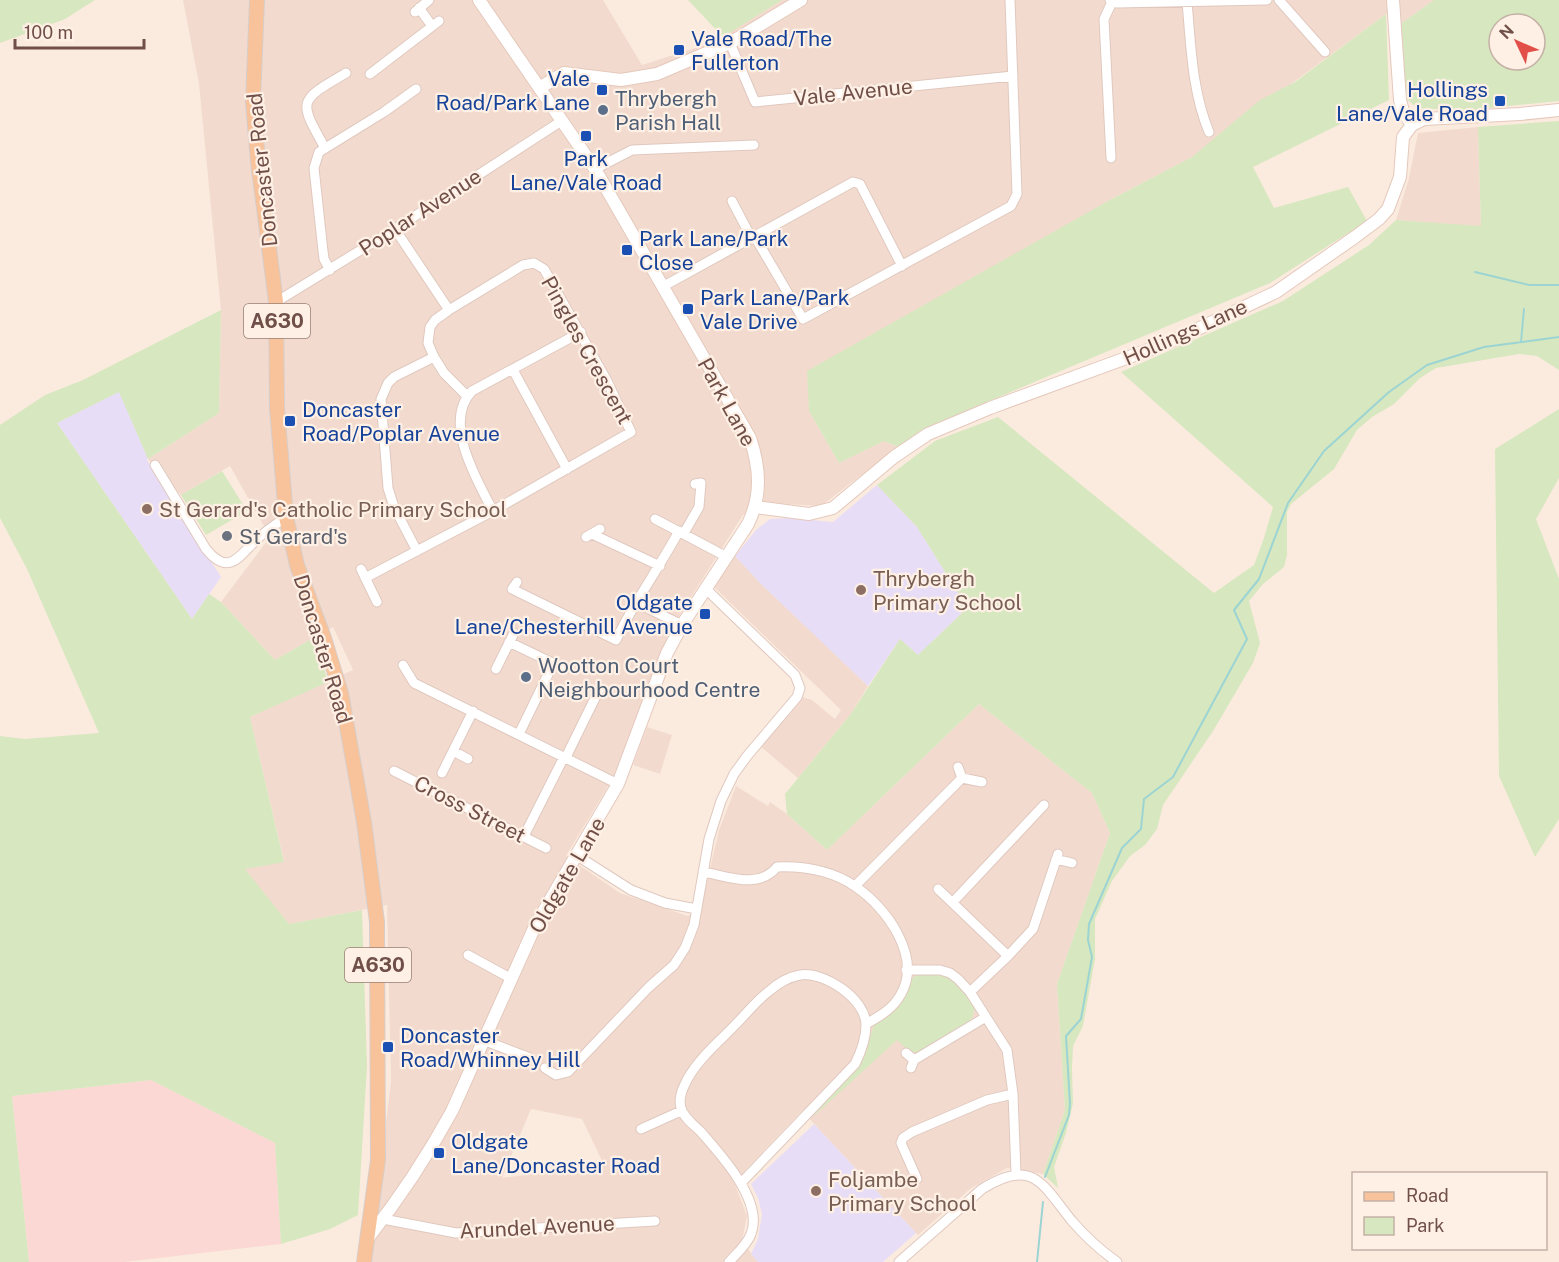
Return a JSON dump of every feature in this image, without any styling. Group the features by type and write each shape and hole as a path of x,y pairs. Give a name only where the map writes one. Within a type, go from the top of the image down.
{"main road":[{"name":"Doncaster Road","path":"257,0 253,102 258,162 276,302 277,408 286,517 297,565 324,638 341,693 373,876 377,922 378,1160 364,1262"}],"street":[{"name":"Park Lane","path":"479,0 595,169 750,438 758,472 755,507"},
{"path":"540,87 564,73 621,80 646,77 730,44 801,0"},
{"path":"732,201 803,319 1011,206 1017,194 1010,0"},
{"path":"1110,158 1104,19 1111,1 1267,0"},
{"path":"1279,0 1325,52"},
{"path":"1393,0 1400,100 1402,111 1412,125 1424,119 1559,110"},
{"path":"1187,2 1193,71 1203,118 1209,132"},
{"path":"370,74 436,24 421,5"},
{"name":"Vale Avenue","path":"730,44 755,102 1013,76"},
{"path":"325,148 308,118 307,105 316,91 346,73"},
{"path":"330,270 324,259 314,168 316,157 325,148 384,112 416,89"},
{"name":"Poplar Avenue","path":"276,302 395,229 563,120"},
{"name":"Hollings Lane","path":"755,507 809,514 833,508 894,457 928,434 990,408 1170,342 1276,292 1355,237 1379,219 1388,209 1396,194 1400,177 1403,137 1412,125"},
{"path":"595,169 632,150 754,145"},
{"path":"662,287 853,182 860,184 902,266"},
{"path":"395,229 448,310"},
{"name":"Pingles Crescent","path":"467,396 444,373 428,343 428,334 435,320 523,265 534,263 543,269 581,332 632,432 567,469"},
{"path":"493,511 469,465 461,412 467,396 472,391 581,332"},
{"path":"417,552 394,507 388,488 381,399 388,383 394,377 434,357"},
{"path":"377,602 363,574 417,552 567,469 513,370"},
{"path":"155,465 206,549 216,560 227,562 239,558 259,537 286,517"},
{"path":"517,582 512,589 616,640 635,602 701,501 701,483 695,484"},
{"name":"Oldgate Lane","path":"368,1238 440,1132 536,924 618,784 656,680 682,625 748,524 755,507"},
{"path":"655,519 727,557"},
{"path":"593,533 660,566"},
{"path":"545,1068 556,1075 568,1072 674,964 689,938 697,909 709,839 721,801 734,774 758,741 797,697 800,688 795,675 706,589"},
{"path":"635,602 682,625"},
{"path":"496,669 514,633"},
{"path":"509,642 565,669"},
{"path":"519,734 553,664"},
{"path":"403,665 414,683 618,784"},
{"path":"524,836 599,690"},
{"path":"442,773 472,711"},
{"path":"453,751 468,759"},
{"path":"958,767 962,778"},
{"name":"Cross Street","path":"394,771 546,848"},
{"path":"855,886 962,778"},
{"path":"962,778 982,782"},
{"path":"953,902 1044,805"},
{"path":"576,855 631,890 665,903 697,909"},
{"path":"970,992 1033,929 1057,856 1072,863"},
{"path":"702,872 754,881 771,873 777,867 801,867 831,875 855,886 873,901 894,927 904,950 906,982 885,1014 866,1024"},
{"path":"938,889 1008,956"},
{"path":"468,954 512,979"},
{"path":"906,970 940,970 950,973 970,992 1007,1050 1013,1094 1016,1174"},
{"path":"729,1262 748,1241 752,1232 751,1210 741,1182 719,1153 681,1111 682,1091 700,1061 766,993 787,979 799,975 812,974 833,981 864,1014 866,1024 861,1053 855,1064 741,1182"},
{"path":"906,1053 913,1064 986,1017"},
{"path":"483,1041 530,1058"},
{"path":"917,1179 901,1143 903,1138 987,1100 1013,1094"},
{"path":"640,1129 681,1111"},
{"path":"899,1262 982,1189 997,1179 1016,1174 1039,1181 1054,1196 1072,1221 1099,1249 1117,1262"},
{"name":"Arundel Avenue","path":"383,1219 456,1233 655,1221"}],"shaded area":[{"path":"183,0 603,0 642,65 714,42 782,0 1434,0 1399,25 1386,14 1192,157 1108,201 809,411 839,463 884,441 898,447 821,506 768,503 743,515 669,632 619,768 566,856 620,893 688,916 701,907 719,830 736,786 768,806 770,802 827,850 979,704 1092,793 1110,833 1057,984 1065,1110 1043,1174 1007,1168 970,1189 918,1235 802,1111 734,1182 747,1216 742,1241 758,1262 369,1262 391,1081 387,905 289,924 244,869 284,861 250,717 353,670 333,627 275,660 221,602 270,537 230,466 181,495 148,459 219,413 221,310 199,84","holes":["531,1109 582,1119 604,1165 502,1178"]},
{"path":"1478,127 1481,227 1396,220 1409,178 1418,133"},
{"name":"St Gerard's Catholic Primary School","path":"119,391 147,460 221,577 192,619 57,423"},
{"name":"Thrybergh Primary School","path":"877,485 917,527 960,596 962,613 918,655 900,639 868,686 760,583 735,556 756,530 770,519 789,518 833,522"},
{"path":"735,556 868,686 850,715 798,778 761,747 802,697 812,700 835,719 841,710 714,587"},
{"path":"647,727 672,735 660,774 633,765"},
{"path":"151,1080 275,1143 281,1244 124,1262 29,1262 12,1096"},
{"name":"Foljambe Primary School","path":"814,1124 916,1233 883,1262 758,1262 751,1254 758,1239 762,1214 751,1184"}],"green space":[{"path":"0,0 95,0 65,19 0,43"},
{"path":"688,0 782,0 723,37"},
{"path":"1434,0 1559,0 1559,101 1477,109 1424,109 1416,107 1404,97 1399,25"},
{"path":"1386,14 1389,100 1253,167 1274,208 1348,187 1367,221 1270,283 923,429 898,447 884,441 839,463 809,411 807,371 1108,201 1192,157 1260,100 1295,82"},
{"path":"1559,121 1559,370 1537,356 1519,354 1436,368 1420,378 1394,404 1372,417 1357,430 1334,469 1291,504 1287,512 1287,555 1284,567 1263,584 1249,601 1260,643 1253,663 1213,731 1163,805 1157,829 1145,845 1130,856 1112,881 1095,919 1095,959 1083,1026 1073,1046 1073,1103 1066,1133 1054,1167 1058,1188 1043,1174 1065,1110 1057,984 1110,833 1092,793 979,704 827,850 787,814 785,794 850,715 900,639 918,655 962,613 960,596 917,527 877,485 935,441 998,417 1214,593 1254,565 1273,507 1121,372 1283,301 1369,245 1396,220 1481,226 1478,127"},
{"path":"221,310 219,413 148,459 119,392 57,423 192,619 209,594 221,602 275,660 315,637 328,682 250,717 284,862 245,869 289,924 362,910 367,1066 358,1215 330,1229 281,1244 275,1143 151,1080 12,1096 29,1262 0,1262 0,736 25,739 99,733 27,569 0,518 0,425 45,395 83,380"},
{"path":"1559,409 1559,478 1536,519 1559,579 1559,819 1535,857 1499,776 1495,449"},
{"path":"222,471 247,511 206,535 181,495"},
{"path":"938,973 951,979 964,992 975,1009 971,1021 917,1053 908,1050 897,1040 815,1115 813,1113 863,1059 874,1025 888,1017 897,1008 911,980 918,975"}],"waterway":[{"path":"1475,272 1529,285 1559,285"},
{"path":"1521,342 1524,309"},
{"path":"1045,1177 1069,1115 1066,1036 1081,1019 1092,957 1088,940 1089,924 1122,848 1141,829 1144,799 1173,777 1247,639 1234,610 1259,579 1288,503 1324,451 1389,392 1427,365 1484,347 1559,337"},
{"path":"1037,1262 1043,1202"}],"place":[{"name":"Vale Road/The Fullerton","path":"679,50"},
{"name":"Vale Road/Park Lane","path":"602,90"},
{"name":"Hollings Lane/Vale Road","path":"1500,101"},
{"name":"Thrybergh Parish Hall","path":"603,110"},
{"name":"Park Lane/Vale Road","path":"586,136"},
{"name":"Park Lane/Park Close","path":"627,250"},
{"name":"Park Lane/Park Vale Drive","path":"688,309"},
{"name":"Doncaster Road/Poplar Avenue","path":"290,421"},
{"name":"St Gerard's Catholic Primary School","path":"147,509"},
{"name":"St Gerard's","path":"227,536"},
{"name":"Thrybergh Primary School","path":"861,590"},
{"name":"Oldgate Lane/Chesterhill Avenue","path":"705,614"},
{"name":"Wootton Court Neighbourhood Centre","path":"526,677"},
{"name":"Doncaster Road/Whinney Hill","path":"388,1047"},
{"name":"Oldgate Lane/Doncaster Road","path":"439,1153"},
{"name":"Foljambe Primary School","path":"816,1191"}]}
